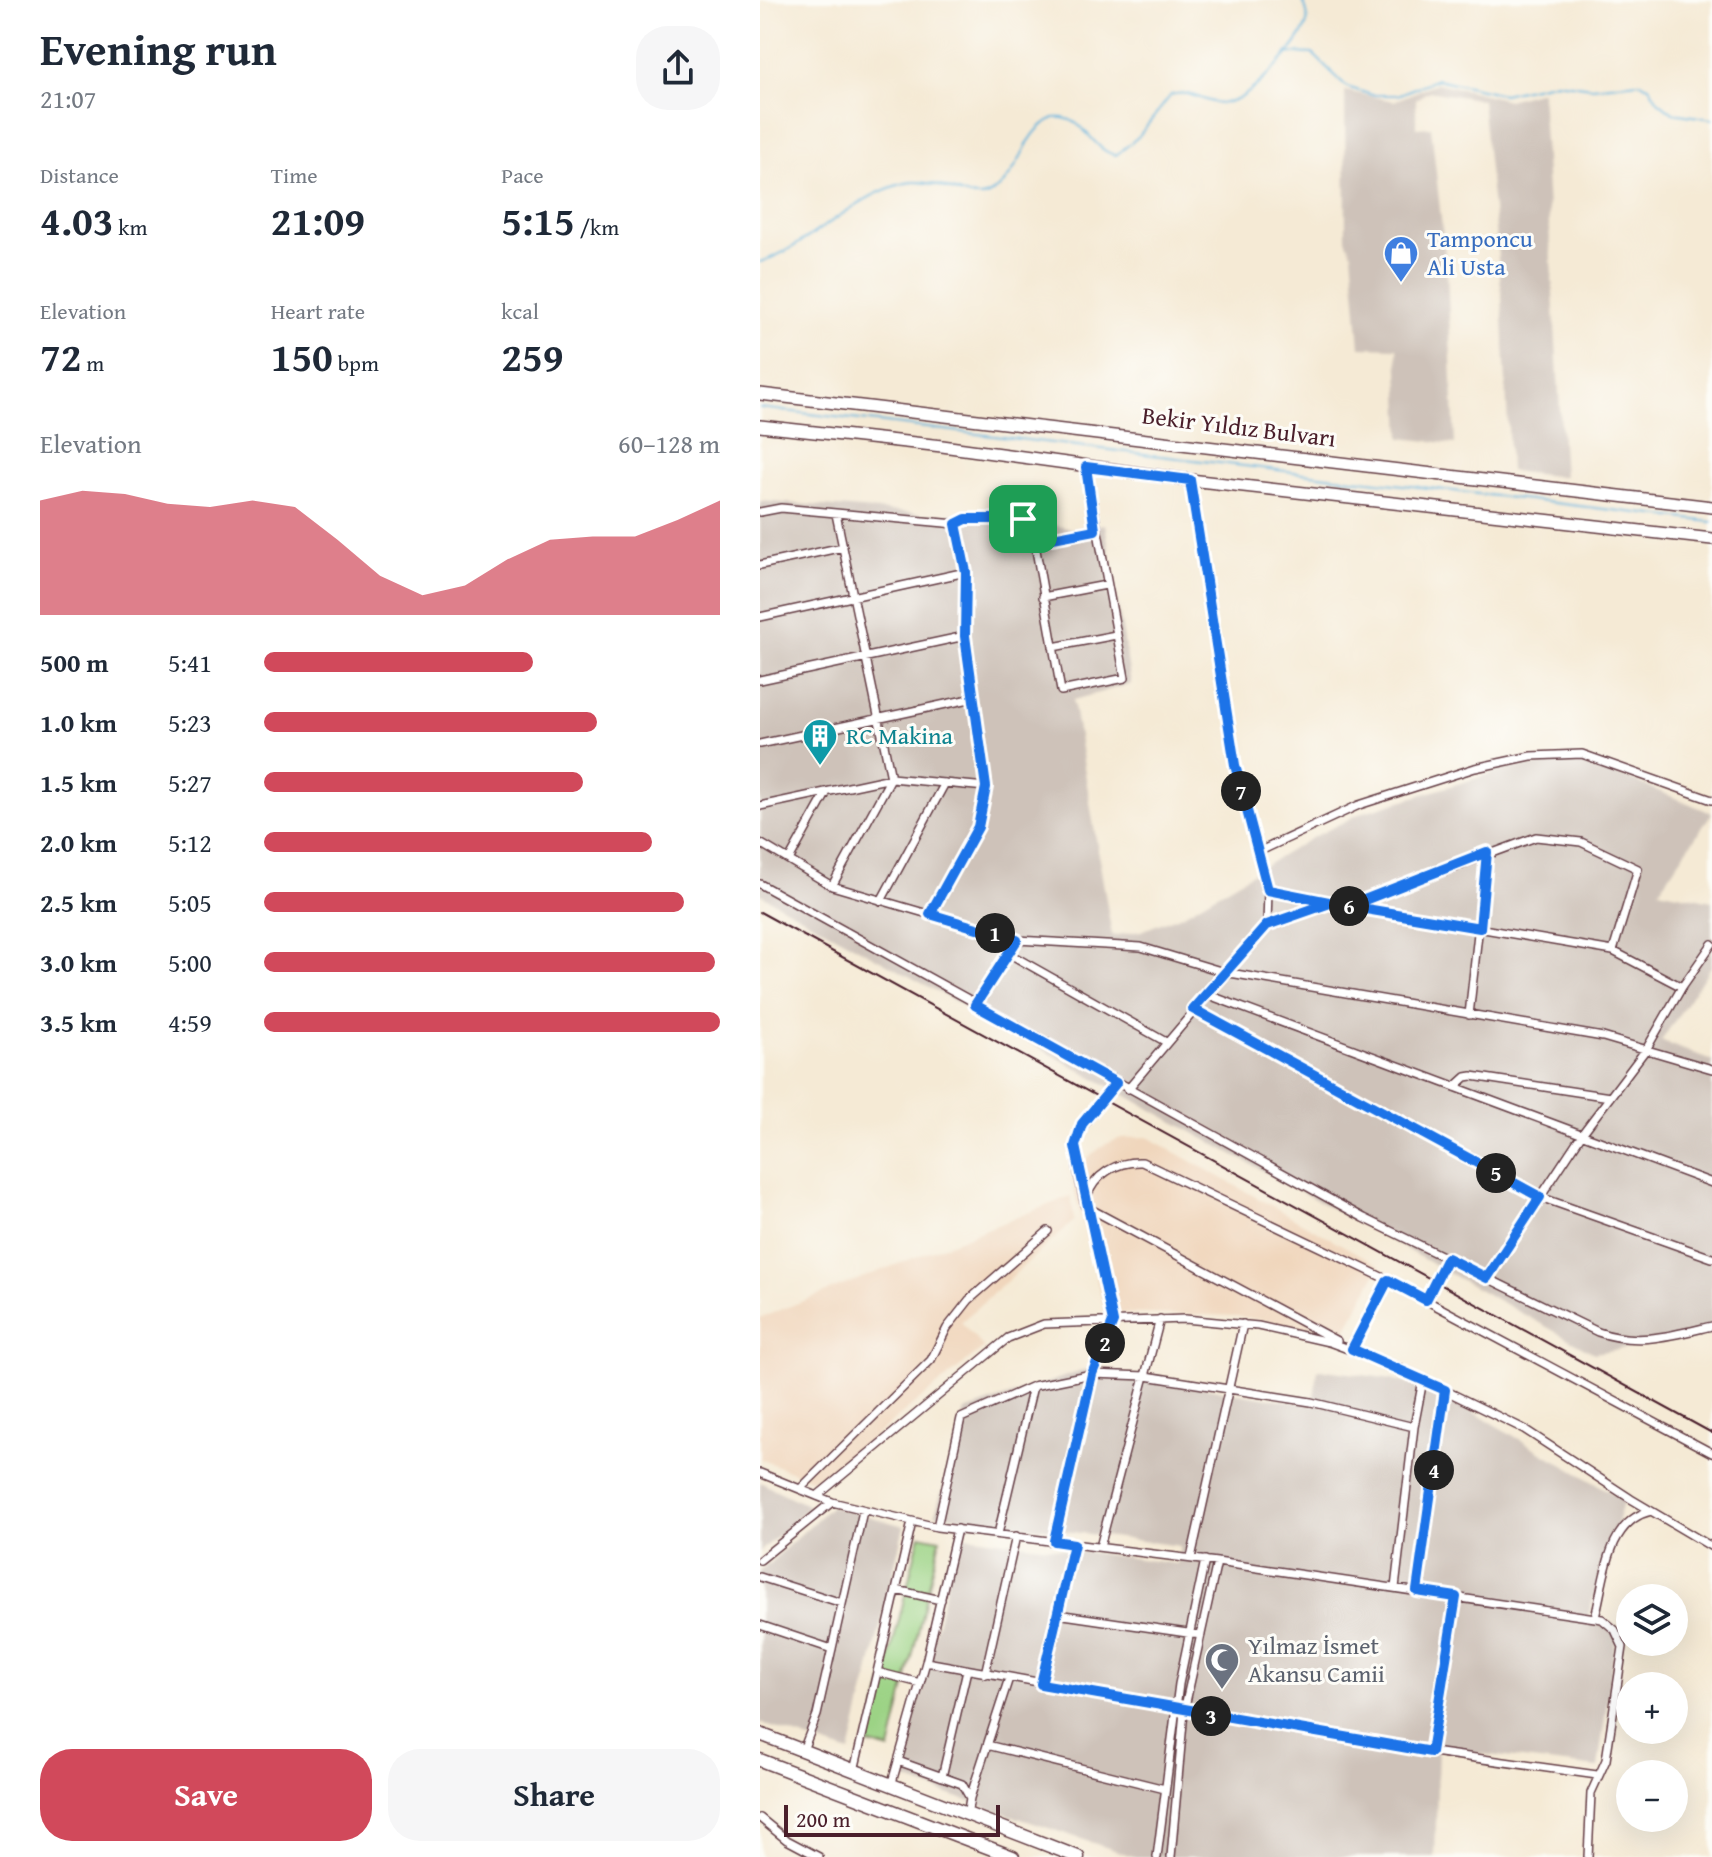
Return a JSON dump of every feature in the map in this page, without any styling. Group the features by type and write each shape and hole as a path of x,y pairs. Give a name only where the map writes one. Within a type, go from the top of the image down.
{"highway":[{"path":"760,1734 1078,1857"},
{"path":"760,1740 777,1740"},
{"path":"760,1760 1013,1857"}],"main road":[{"name":"Bekir Yıldız Bulvarı","path":"760,394 1712,507"},
{"path":"760,426 942,446 1190,480 1712,539"}],"street":[{"path":"760,512 781,508 956,524 966,519 1019,518 1032,529 1061,691 1125,678 1095,530 1086,467"},
{"path":"1190,480 1235,765 1268,890 1267,925"},
{"path":"832,886 891,778 836,514"},
{"path":"930,914 978,827 986,787 965,636 966,572 956,524"},
{"path":"1032,542 1095,530"},
{"path":"760,565 843,547"},
{"path":"760,617 966,572"},
{"path":"1043,597 1106,585"},
{"path":"1053,647 1116,635"},
{"path":"760,680 965,636"},
{"path":"760,744 974,698"},
{"path":"1258,852 1372,800 1489,764 1531,756 1582,754 1712,800"},
{"path":"760,806 891,778 986,787"},
{"path":"881,901 945,783"},
{"path":"789,860 827,792"},
{"path":"1349,906 1487,852 1536,837 1581,842 1638,869 1613,951"},
{"path":"760,843 832,886 1017,940 1141,947 1224,972 1647,1048 1712,1069"},
{"path":"1469,1015 1487,852"},
{"path":"760,884 1364,1218 1598,1332 1619,1338 1648,1339 1712,1326"},
{"path":"1268,890 1613,951 1682,987"},
{"path":"1128,1089 1224,972 1267,925 1330,903"},
{"path":"975,1005 1017,940"},
{"path":"1487,1278 1582,1134 1647,1048 1682,987 1712,944"},
{"path":"1008,953 1166,1042"},
{"path":"1206,994 1712,1183"},
{"path":"1193,1009 1540,1197 1712,1258"},
{"path":"1455,1087 1462,1079 1472,1076 1610,1097"},
{"path":"1054,1541 1092,1374 1113,1322 1075,1160 1076,1140 1082,1124 1116,1083"},
{"path":"1085,1205 1091,1187 1105,1172 1123,1164 1142,1162 1388,1280 1712,1453"},
{"path":"1085,1205 1352,1349 1445,1390 1548,1443 1712,1547"},
{"path":"800,1489 931,1360 947,1328 969,1300 1048,1231"},
{"path":"1426,1300 1447,1258"},
{"path":"1352,1349 1388,1280"},
{"path":"817,1496 1015,1333 1044,1324 1160,1319 1243,1324 1305,1335 1352,1349"},
{"path":"1100,1547 1160,1319"},
{"path":"1191,1558 1243,1324"},
{"path":"937,1527 961,1418 1033,1386 1092,1374 1146,1376 1311,1402 1414,1427"},
{"path":"1395,1588 1414,1427 1423,1380"},
{"path":"998,1534 1033,1386"},
{"path":"1417,1591 1445,1390"},
{"path":"760,1473 832,1502 937,1527 1191,1558 1595,1617 1612,1625 1623,1647 1606,1760 1597,1775 1589,1802 1588,1857"},
{"path":"760,1560 832,1502"},
{"path":"803,1750 817,1715 863,1511"},
{"path":"1595,1617 1617,1535 1633,1517 1651,1511"},
{"path":"854,1771 912,1522"},
{"path":"891,1786 926,1662 957,1529"},
{"path":"985,1674 1016,1536"},
{"path":"1041,1684 1074,1544"},
{"path":"1171,1857 1180,1711 1190,1631 1205,1560"},
{"path":"1157,1857 1165,1789 1180,1711 1217,1562"},
{"path":"760,1577 842,1603"},
{"path":"896,1590 941,1600"},
{"path":"1431,1752 1456,1597"},
{"path":"1057,1614 1201,1635"},
{"path":"760,1625 832,1649"},
{"path":"926,1662 1180,1711 1431,1752 1597,1775"},
{"path":"942,1777 967,1670"},
{"path":"877,1672 920,1683"},
{"path":"967,1815 1009,1678"},
{"path":"987,1745 1165,1789"},
{"path":"898,1761 962,1784 970,1798"},
{"path":"760,1818 787,1840 819,1857"}],"shaded area":[{"name":"Tamponcu Ali Usta","path":"1437,83 1508,100 1541,91 1564,477 1510,471 1502,297 1482,100 1429,91 1416,99 1416,128 1431,127 1447,273 1455,444 1401,438 1397,348 1360,347 1352,253 1346,239 1345,91 1394,101"},
{"path":"760,501 924,514 999,513 1072,529 1105,524 1131,684 1073,700 1112,936 1141,931 1182,915 1308,840 1361,813 1507,769 1559,762 1592,764 1712,813 1659,890 1712,901 1712,965 1661,1041 1712,1061 1712,1334 1594,1353 760,894"},
{"path":"1148,1137 1380,1266 1339,1343 1274,1322 1237,1316 1105,1313 1072,1180 1085,1160 1104,1145 1121,1138"},
{"path":"1071,1196 1074,1221 961,1322 984,1348 818,1482 760,1459 760,1318"},
{"path":"1087,1369 1313,1405 1318,1369 1392,1379 1442,1394 1624,1500 1586,1622 1616,1628 1598,1768 1438,1749 1435,1857 1135,1857 899,1778 959,1535 1177,1564 1180,1546 935,1514 965,1411"},
{"path":"760,1482 809,1506 760,1552"},
{"path":"831,1506 904,1526 850,1753 760,1723 760,1572"}],"green space":[{"path":"920,1535 940,1539 890,1750 868,1744"}],"waterway":[{"path":"760,262 796,245 868,198 906,183 930,183 972,196 988,195 1008,177 1034,134 1054,118 1073,121 1100,147 1116,155 1138,137 1171,95 1186,94 1223,103 1240,98 1274,68 1303,32 1308,17 1301,0"},
{"path":"1287,53 1313,54 1347,87 1372,95 1397,95 1437,79 1503,94 1556,82 1592,87 1638,82 1649,86 1658,101 1673,113 1712,119"},
{"path":"760,408 1712,522"}],"railway":[{"path":"760,912 1712,1433"}],"place":[{"name":"Tamponcu Ali Usta","path":"1401,284"},
{"name":"RC Makina","path":"820,767"},
{"name":"Yılmaz İsmet Akansu Camii","path":"1222,1691"}],"route":[{"path":"1086,467 1190,480 1235,765 1268,890 1349,906 1487,852 1480,928 1330,903 1267,925 1193,1009 1540,1197 1487,1278 1447,1258 1426,1300 1388,1280 1352,1349 1445,1390 1417,1591 1456,1597 1431,1752 1176,1710 1041,1684 1074,1544 1054,1541 1092,1374 1113,1322 1075,1160 1075,1146 1082,1124 1116,1083 975,1005 1017,940 930,914 978,827 986,787 965,636 966,572 956,524 966,519 1023,519 1032,529 1032,542 1095,530 1086,467"}]}
